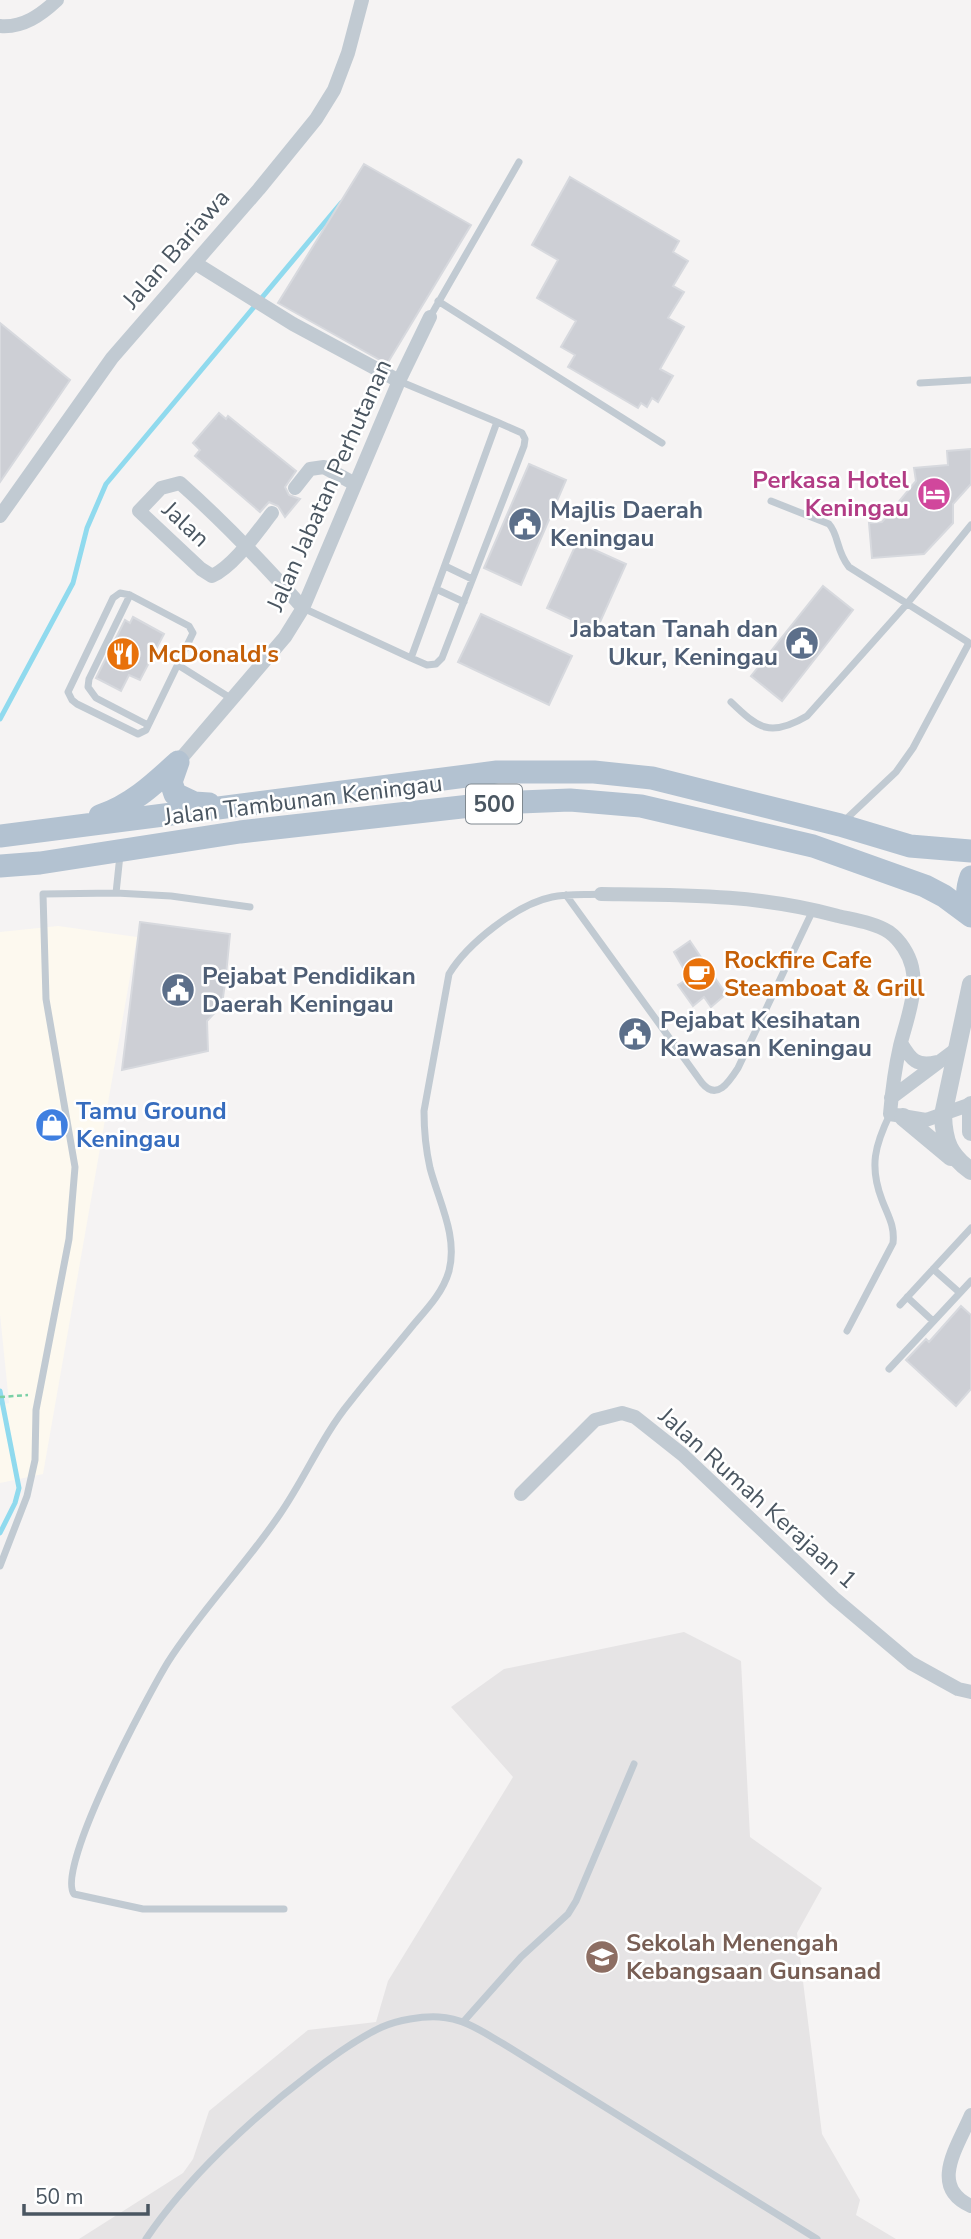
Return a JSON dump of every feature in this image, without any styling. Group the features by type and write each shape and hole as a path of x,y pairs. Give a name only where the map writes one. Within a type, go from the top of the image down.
{"main road":[{"path":"178,762 171,782 175,794 194,803 230,806"},
{"path":"57,830 127,805 178,762"},
{"name":"Jalan Tambunan Keningau","path":"0,836 497,772 560,771 652,778 840,825 910,846 971,851"},
{"name":"Jalan Tambunan Keningau","path":"0,866 40,863 240,832 497,803 570,800 606,802 674,812 813,846 925,886 971,916"},
{"name":"500","path":"971,877 967,887 967,902 971,916"}],"street":[{"path":"0,26 8,27 26,22 43,13 57,0"},
{"name":"Jalan Bariawa","path":"0,516 112,358 316,119 334,90 362,0"},
{"path":"195,262 247,298 399,381"},
{"name":"Jalan Jabatan Perhutanan","path":"178,762 285,637 303,608 399,381 430,317"},
{"path":"295,488 310,469 324,467 355,484"},
{"name":"Jalan","path":"246,545 221,572 212,576 139,511 160,488 180,483 246,545 303,608"},
{"path":"246,545 272,513"},
{"path":"601,894 720,895 813,909 878,927 889,933 906,952 913,969 912,996 891,1098 897,1115 964,1166"},
{"path":"964,1166 947,1143 943,1115 971,984"},
{"path":"901,1043 914,1062 921,1065 939,1062"},
{"path":"891,1098 959,1047"},
{"path":"897,1115 926,1120 971,1105 971,1132"},
{"name":"Jalan Rumah Kerajaan 1","path":"521,1494 595,1420 622,1413 635,1417 683,1455 834,1598 911,1663 958,1689 971,1692"},
{"path":"971,2115 948,2170 948,2182 951,2192 959,2201 971,2206"}],"lane":[{"path":"430,317 519,162"},
{"path":"438,301 662,443"},
{"path":"920,383 971,380"},
{"path":"303,608 427,665 436,664 442,658 525,439 522,433 399,381"},
{"path":"411,658 497,422"},
{"path":"771,500 829,524 835,532 842,558 849,567 969,643 913,748 896,772 840,825"},
{"path":"731,702 752,722 765,729 801,719 810,713 906,605 971,525"},
{"path":"444,566 472,579"},
{"path":"436,589 464,602"},
{"path":"120,593 130,595 189,625 193,630 193,636 148,725 144,732 135,734 77,704 68,692 113,598 120,593"},
{"path":"130,595 88,687 96,698 148,725"},
{"path":"178,665 232,699"},
{"path":"117,893 121,849"},
{"path":"0,1566 27,1496 35,1460 36,1410 69,1238 75,1167 46,999 43,894 117,893 172,896 250,907"},
{"path":"284,1909 143,1909 74,1894 70,1889 70,1882 93,1809 167,1664 189,1632 247,1562 282,1512 349,1403 442,1289 452,1252 449,1227 430,1166 424,1111 449,974 457,961 474,944 513,914 551,897 601,894"},
{"path":"566,895 702,1083 714,1092 722,1089 738,1068 813,909"},
{"path":"847,1331 892,1243 894,1231 876,1179 874,1158 878,1139 897,1115"},
{"path":"900,1305 971,1228"},
{"path":"933,1269 960,1293"},
{"path":"889,1369 971,1281"},
{"path":"907,1297 933,1321"},
{"path":"464,2021 521,1957 568,1914 576,1901 634,1763"},
{"path":"146,2239 159,2220 199,2175 263,2110 343,2049 383,2027 413,2019 440,2017 464,2021 817,2239"}],"path":[{"path":"0,1397 12,1396"}],"shaded area":[{"name":"Tamu Ground Keningau","path":"58,926 137,937 43,1474 0,1483 0,1405 9,1403 0,1314 0,932"},
{"name":"Sekolah Menengah Kebangsaan Gunsanad","path":"684,1632 741,1661 750,1837 822,1888 797,1933 822,2134 860,2200 856,2215 896,2239 79,2239 183,2173 193,2159 209,2111 308,2030 376,2022 388,1981 513,1777 451,1707 504,1669"}],"building":[{"path":"364,164 471,225 387,364 278,303"},
{"path":"570,177 679,241 673,252 688,261 673,286 684,292 668,318 684,327 660,369 673,376 658,402 652,398 647,407 641,403 638,408 568,367 575,355 561,347 576,321 537,298 558,260 532,245"},
{"path":"0,323 70,380 0,482"},
{"path":"219,413 226,419 228,416 296,471 285,487 289,495 300,499 285,517 278,506 269,502 260,512 195,456 200,450 193,443"},
{"name":"Perkasa Hotel Keningau","path":"971,449 971,484 953,504 953,523 924,554 872,558 869,523 882,522 916,481 914,468 948,465 947,451"},
{"name":"Majlis Daerah Keningau","path":"529,464 566,480 521,585 484,568"},
{"path":"577,542 626,564 596,631 547,608"},
{"name":"Jabatan Tanah dan Ukur, Keningau","path":"823,586 853,610 782,701 751,676"},
{"path":"481,614 572,656 549,705 458,662"},
{"name":"McDonald's","path":"133,617 164,634 140,680 129,675 121,691 96,678 125,620 130,623"},
{"name":"Pejabat Pendidikan Daerah Keningau","path":"140,922 230,934 226,975 222,1005 207,1021 208,1051 122,1070"},
{"name":"Rockfire Cafe Steamboat & Grill","path":"690,941 726,994 711,1007 704,997 693,1006 678,985 689,978 674,952"},
{"path":"961,1306 971,1315 971,1389 956,1406 906,1360 926,1339 929,1342"}],"waterway":[{"path":"0,719 73,583 87,528 106,484 341,203"},
{"path":"0,1391 19,1488 15,1503 0,1533"}],"place":[{"name":"Perkasa Hotel Keningau","path":"934,494"},
{"name":"Majlis Daerah Keningau","path":"525,524"},
{"name":"Jabatan Tanah dan Ukur, Keningau","path":"802,643"},
{"name":"McDonald's","path":"123,654"},
{"name":"Rockfire Cafe Steamboat & Grill","path":"699,974"},
{"name":"Pejabat Pendidikan Daerah Keningau","path":"178,990"},
{"name":"Pejabat Kesihatan Kawasan Keningau","path":"635,1034"},
{"name":"Tamu Ground Keningau","path":"52,1125"},
{"name":"Sekolah Menengah Kebangsaan Gunsanad","path":"602,1957"}]}
